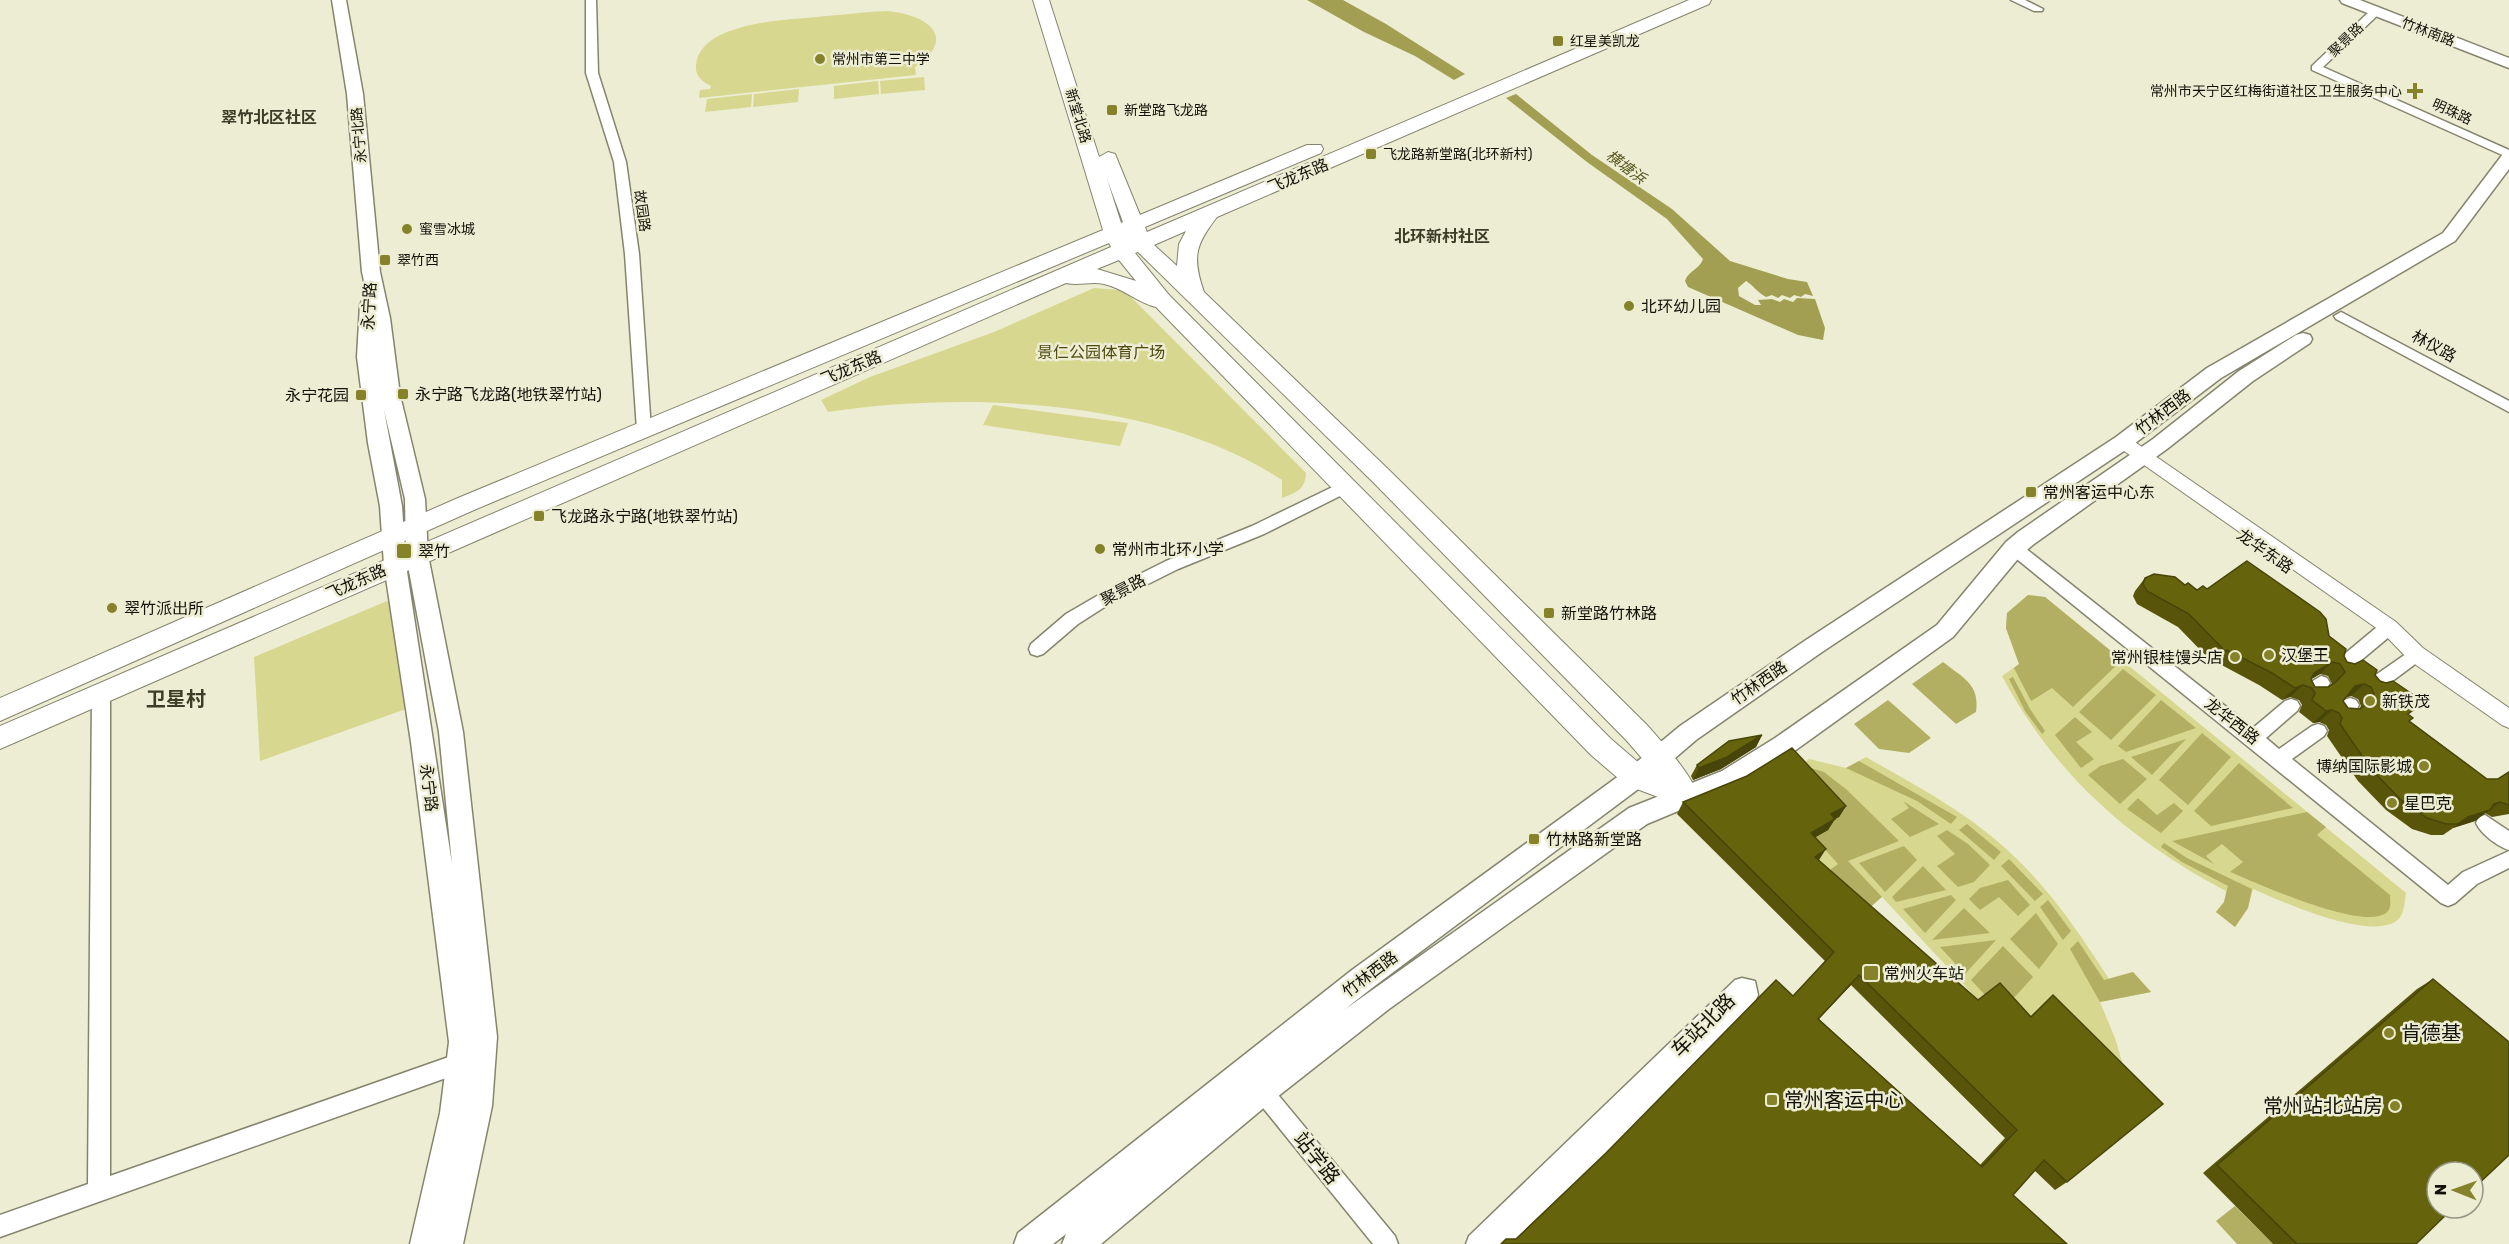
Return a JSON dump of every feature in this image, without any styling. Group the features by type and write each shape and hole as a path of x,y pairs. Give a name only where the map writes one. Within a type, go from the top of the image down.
{"main road":[{"name":"永宁北路","path":"339,0 355,94 371,272"},
{"name":"新堂北路","path":"1041,0 1128,238"},
{"name":"飞龙东路","path":"0,738 1035,289 1128,238 1166,214 1668,0"},
{"name":"飞龙东路","path":"0,710 644,430 1128,238 1212,213 1704,0"},
{"name":"竹林南路","path":"2347,0 2374,6 2509,54"},
{"name":"竹林南路","path":"2374,6 2509,63"},
{"name":"新堂北路","path":"1087,88 1112,169 1128,238"},
{"name":"竹林西路","path":"1077,1244 1362,980 1636,777 1663,762 1688,733 1814,646 2120,444 2214,373 2449,237 2509,156"},
{"name":"竹林西路","path":"1029,1244 1255,1081 1379,1000 1638,816 1684,795 1731,778 1784,745 1945,631 2014,548 2140,458 2246,376 2461,243 2509,182"},
{"path":"1195,296 1185,269 1188,244 1198,226 1212,213"},
{"path":"1128,238 1195,296 1381,476 1663,762 1684,795"},
{"path":"1128,238 1170,308 1601,747 1636,777 1684,795"},
{"name":"永宁路","path":"371,272 381,318 390,395 415,499 417,527 406,560 429,788 463,1042 454,1113 425,1244"},
{"name":"永宁路","path":"371,272 368,357 378,442 391,506 393,538 406,560 451,732 483,1038 478,1106 448,1244"},
{"path":"1035,289 1078,277 1102,276 1129,284 1170,308"}],"street":[{"name":"故园路","path":"591,0 592,73 620,162 633,254 644,430"},
{"path":"2016,0 2038,9"},
{"name":"聚景路","path":"2316,68 2374,6"},
{"name":"明珠路","path":"2316,68 2509,156"},
{"name":"林仪路","path":"2341,316 2509,407"},
{"name":"龙华东路","path":"2120,444 2509,719"},
{"name":"聚景路","path":"1037,649 1072,619 1108,597 1172,564 1258,530 1347,486"},
{"name":"龙华西路","path":"2014,548 2448,897 2470,878 2509,859"},
{"path":"2341,667 2384,630"},
{"path":"2373,686 2416,654"},
{"path":"99,1191 101,695"},
{"path":"2253,738 2291,706"},
{"path":"2279,759 2318,730"},
{"path":"2485,823 2509,842"},
{"name":"车站北路","path":"1477,1244 1641,1094 1748,995 1748,988 1742,987 1641,1094 1494,1244"},
{"path":"0,1226 460,1063"},
{"name":"站学路","path":"1255,1081 1387,1244"}],"green space":[{"path":"887,11 924,22 932,28 936,36 935,45 928,56 915,67 916,75 699,98 700,90 710,89 711,86 702,80 697,72 696,65 701,51 712,40 728,32 766,22"},
{"path":"924,77 925,90 881,94 880,81"},
{"path":"878,81 879,94 834,99 834,86"},
{"path":"799,89 798,102 753,107 754,94"},
{"path":"752,94 751,107 705,112 707,99"},
{"name":"景仁公园体育广场","path":"1094,288 1121,290 1130,296 1306,473 1302,487 1282,498 1282,480 1233,453 1179,432 1122,417 1062,408 1002,403 942,402 828,412 821,400 870,377 994,332"},
{"path":"993,405 1128,423 1120,446 983,425"},
{"path":"2028,595 2045,597 2406,893 2401,916 2395,922 2381,926 2364,926 2323,917 2253,889 2248,908 2235,927 2216,912 2224,902 2226,891 2157,850 2097,801 2045,744 2002,676 2019,664 2006,628 2007,613"},
{"path":"387,601 396,603 406,709 260,761 254,657"},
{"path":"1866,757 1937,798 1972,821 2004,847 2048,893 2109,979 2133,972 2151,992 2100,1002 2115,1038 2127,1079 1993,1016 1882,897 1726,822 1809,759 1846,768"}],"shaded area":[{"path":"1307,0 1343,0 1465,74 1454,80 1415,56 1364,32"},
{"path":"1516,94 1592,155 1672,209 1730,261 1788,279 1807,282 1813,296 1805,294 1801,297 1794,295 1790,298 1782,295 1778,298 1772,295 1766,297 1746,281 1738,288 1739,296 1755,305 1761,305 1758,300 1772,299 1780,302 1784,299 1793,302 1797,298 1815,299 1825,328 1823,340 1798,335 1688,287 1685,281 1703,259 1667,219 1587,162 1506,98"},
{"path":"2028,595 2045,597 2122,660 2073,707 2052,688 2031,701 2014,668 2019,664 2006,628 2007,613"},
{"path":"1943,662 1968,682 1973,688 1977,702 1976,712 1956,724 1912,684"},
{"path":"2123,669 2156,695 2111,740 2079,712"},
{"path":"2013,677 2045,731 2042,734 2025,711 2009,679"},
{"path":"1888,700 1931,738 1909,753 1879,749 1854,724"},
{"path":"2161,700 2196,728 2126,752 2118,746"},
{"path":"2075,717 2092,732 2076,742 2094,759 2081,768 2055,735"},
{"path":"2202,733 2231,757 2188,805 2159,780"},
{"path":"2186,739 2152,775 2131,757"},
{"path":"2123,759 2147,779 2120,804 2088,775 2100,766"},
{"path":"1859,761 1957,817 1951,824 1917,801 1846,768"},
{"path":"2239,763 2293,808 2211,826 2194,811"},
{"path":"1801,765 1824,772 1847,790 1899,841 1848,861 1882,897 1867,910 1819,878 1838,864 1821,845 1794,862"},
{"path":"2138,798 2157,815 2174,803 2183,811 2161,833 2127,809"},
{"path":"1903,801 1939,824 1910,837 1891,819 1909,808"},
{"path":"2307,812 2326,827 2317,835 2390,895 2390,907 2386,913 2374,917 2355,916 2285,895 2230,872 2243,862 2222,844 2206,856 2214,864 2172,841"},
{"path":"1967,824 2001,852 1994,860 1959,830"},
{"path":"1947,830 1968,844 1990,865 1974,882 1958,887 1937,866 1955,854 1937,836"},
{"path":"2164,843 2187,858 2252,889 2248,908 2235,927 2216,912 2224,902 2228,886 2182,862 2161,847"},
{"path":"1904,846 1917,860 1885,892 1859,863"},
{"path":"2009,859 2043,894 2035,901 2001,866"},
{"path":"1923,866 1946,890 1896,902 1892,897"},
{"path":"2008,880 2030,905 2018,916 1999,897 1980,910 1969,899 1980,888"},
{"path":"1951,895 1956,900 1925,933 1903,909"},
{"path":"2048,900 2071,931 2063,940 2040,907"},
{"path":"1964,908 1990,933 1932,940"},
{"path":"2036,913 2058,944 2039,969 2010,939"},
{"path":"1996,940 1965,974 1940,947"},
{"path":"2078,941 2104,980 2133,972 2151,992 2100,1002 2070,949"},
{"path":"2003,946 2033,977 2001,1012 1971,980"},
{"path":"2235,1206 2273,1244 2237,1244 2216,1221"}],"building":[{"name":"新铁茂","path":"2247,561 2320,612 2326,619 2329,636 2346,649 2344,656 2347,662 2355,664 2363,660 2377,670 2375,675 2380,681 2386,683 2393,681 2424,702 2408,714 2413,718 2409,721 2487,779 2498,779 2509,772 2509,805 2500,802 2494,804 2490,810 2468,817 2458,824 2446,824 2427,818 2400,799 2372,770 2340,724 2342,718 2339,713 2332,710 2326,711 2312,700 2315,693 2312,688 2303,685 2295,688 2272,673 2225,651 2189,614 2147,591 2143,584 2145,578 2154,574 2175,577 2185,585 2188,583 2197,590 2203,586 2207,589","holes":["2332,662 2340,664 2345,672 2328,687 2315,687 2311,679 2314,673","2364,684 2371,687 2374,694 2360,709 2348,708 2343,701 2355,686"]},
{"path":"1762,735 1727,757 1699,768 1697,765 1729,741"},
{"path":"1792,748 1846,806 1831,814 1835,819 1811,833 1826,849 1815,857 1978,1000 2000,983 2031,1017 2053,995 2163,1104 2067,1182 2044,1160 2013,1195 2067,1244 1501,1244 1506,1239 1516,1239 1606,1153 1776,980 1793,996 1834,952 1683,802 1747,776","holes":["1859,975 2017,1130 1982,1167 1818,1019"]},
{"name":"常州站北站房","path":"2433,979 2509,1042 2509,1155 2485,1178 2485,1160 2425,1160 2425,1220 2441,1220 2416,1244 2297,1244 2217,1165"}],"place":[{"name":"红星美凯龙","path":"1558,41"},
{"name":"常州市第三中学","path":"820,59"},
{"name":"常州市天宁区红梅街道社区卫生服务中心","path":"2415,91"},
{"name":"新堂路飞龙路","path":"1112,110"},
{"name":"飞龙路新堂路(北环新村)","path":"1371,154"},
{"name":"蜜雪冰城","path":"407,229"},
{"name":"翠竹西","path":"385,260"},
{"name":"北环幼儿园","path":"1629,306"},
{"name":"永宁路飞龙路(地铁翠竹站)","path":"403,394"},
{"name":"永宁花园","path":"361,395"},
{"name":"常州客运中心东","path":"2031,492"},
{"name":"飞龙路永宁路(地铁翠竹站)","path":"539,516"},
{"name":"常州市北环小学","path":"1100,549"},
{"name":"翠竹","path":"404,551"},
{"name":"翠竹派出所","path":"112,608"},
{"name":"新堂路竹林路","path":"1549,613"},
{"name":"汉堡王","path":"2269,655"},
{"name":"常州银桂馒头店","path":"2235,657"},
{"name":"新铁茂","path":"2370,701"},
{"name":"博纳国际影城","path":"2424,766"},
{"name":"星巴克","path":"2392,803"},
{"name":"竹林路新堂路","path":"1534,839"},
{"name":"常州火车站","path":"1871,973"},
{"name":"肯德基","path":"2389,1033"},
{"name":"常州客运中心","path":"1772,1100"},
{"name":"常州站北站房","path":"2395,1106"}],"district":[{"name":"翠竹北区社区","path":"269,117"},
{"name":"北环新村社区","path":"1442,236"},
{"name":"卫星村","path":"176,699"}],"water label":[{"name":"横塘浜","path":"1626,167"}]}
